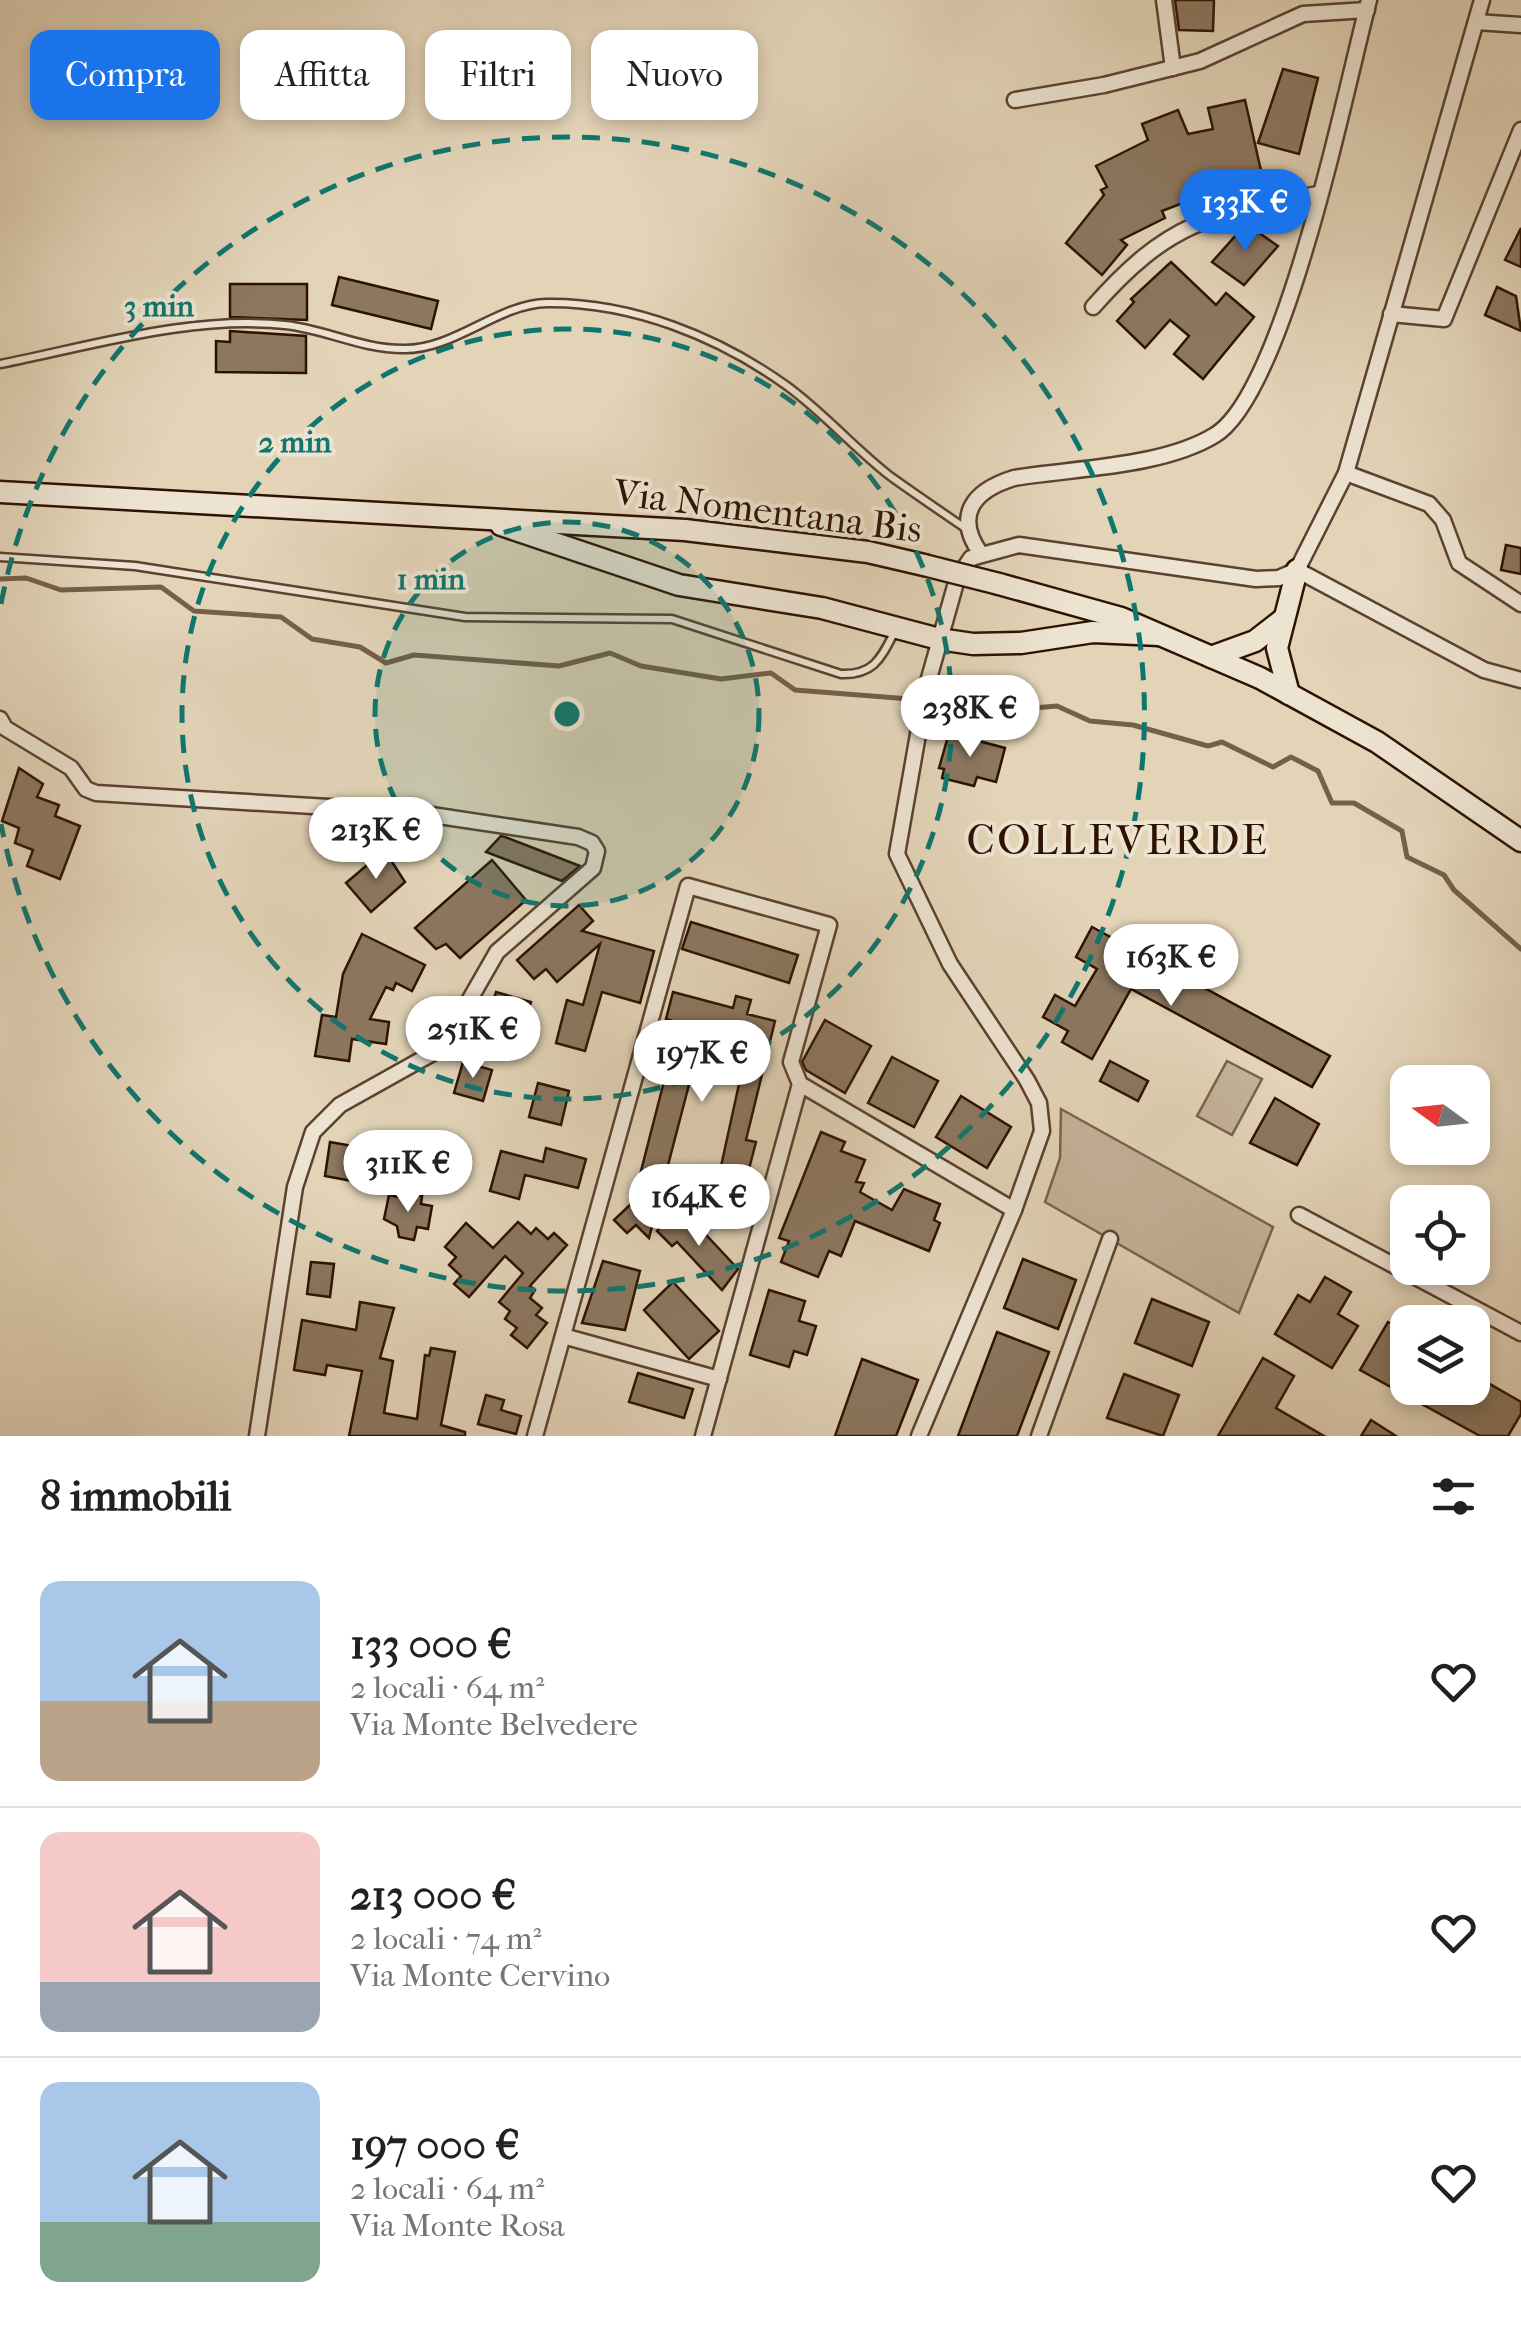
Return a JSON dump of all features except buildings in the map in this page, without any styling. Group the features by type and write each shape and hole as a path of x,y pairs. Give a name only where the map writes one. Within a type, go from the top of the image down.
{"main road":[{"name":"Via Nomentana Bis","path":"0,492 685,530 868,552 1121,618 1159,634 1289,694 1377,742 1521,840"},
{"path":"475,516 664,581 822,608 939,640 989,644 1092,632 1159,634"},
{"path":"1289,694 1277,648 1297,570"},
{"path":"1211,657 1255,641 1282,620"}],"street":[{"path":"1164,0 1172,68"},
{"path":"918,1436 1038,1145 1039,1103 950,964 897,854 939,640 957,579 970,558 1019,544 1256,579 1279,578 1297,570 1346,473 1482,0"},
{"path":"981,554 967,530 977,498 1001,482 1166,454 1225,428 1247,400 1268,356 1318,194 1368,5 1303,14 1224,52 1172,68 1015,100"},
{"path":"1476,22 1521,24"},
{"path":"1392,314 1444,320 1521,130"},
{"path":"1093,307 1144,253 1193,223 1238,208 1318,194"},
{"path":"1346,473 1428,504 1443,520 1458,564 1521,604"},
{"path":"1297,570 1484,670 1521,680"},
{"path":"0,720 5,728 71,768 86,789 96,793 412,812 583,838 597,852 592,868 497,952 442,1048 334,1109 313,1132 295,1187 256,1436"},
{"path":"535,1436 688,886 829,925 791,1062 800,1084 1014,1210"},
{"path":"703,1436 800,1084"},
{"path":"1299,1216 1521,1333"},
{"path":"1039,1436 1110,1240"},
{"path":"563,1336 718,1379"}],"lane":[{"path":"0,364 187,328 286,324 350,344 418,349 453,339 530,306 598,307 660,322 715,342 788,387 889,475 967,530"},
{"path":"0,556 135,566 465,617 672,619 841,674 863,674 879,662 897,628"}],"shaded area":[{"path":"1227,1061 1262,1079 1232,1135 1197,1116"},
{"path":"1061,1109 1273,1227 1239,1313 1045,1202 1060,1158"}],"waterway":[{"path":"0,579 26,578 61,590 161,587 194,611 281,617 312,639 360,647 386,663 414,655 559,666 610,653 641,666 721,679 771,673 795,690 910,699"},
{"path":"933,703 1000,711 1057,706 1090,721 1133,725 1208,746 1222,742 1273,767 1291,757 1318,771 1332,803 1354,803 1402,831 1407,857 1444,875 1454,890 1521,949"}],"district":[{"name":"COLLEVERDE","path":"1118,840"}]}
